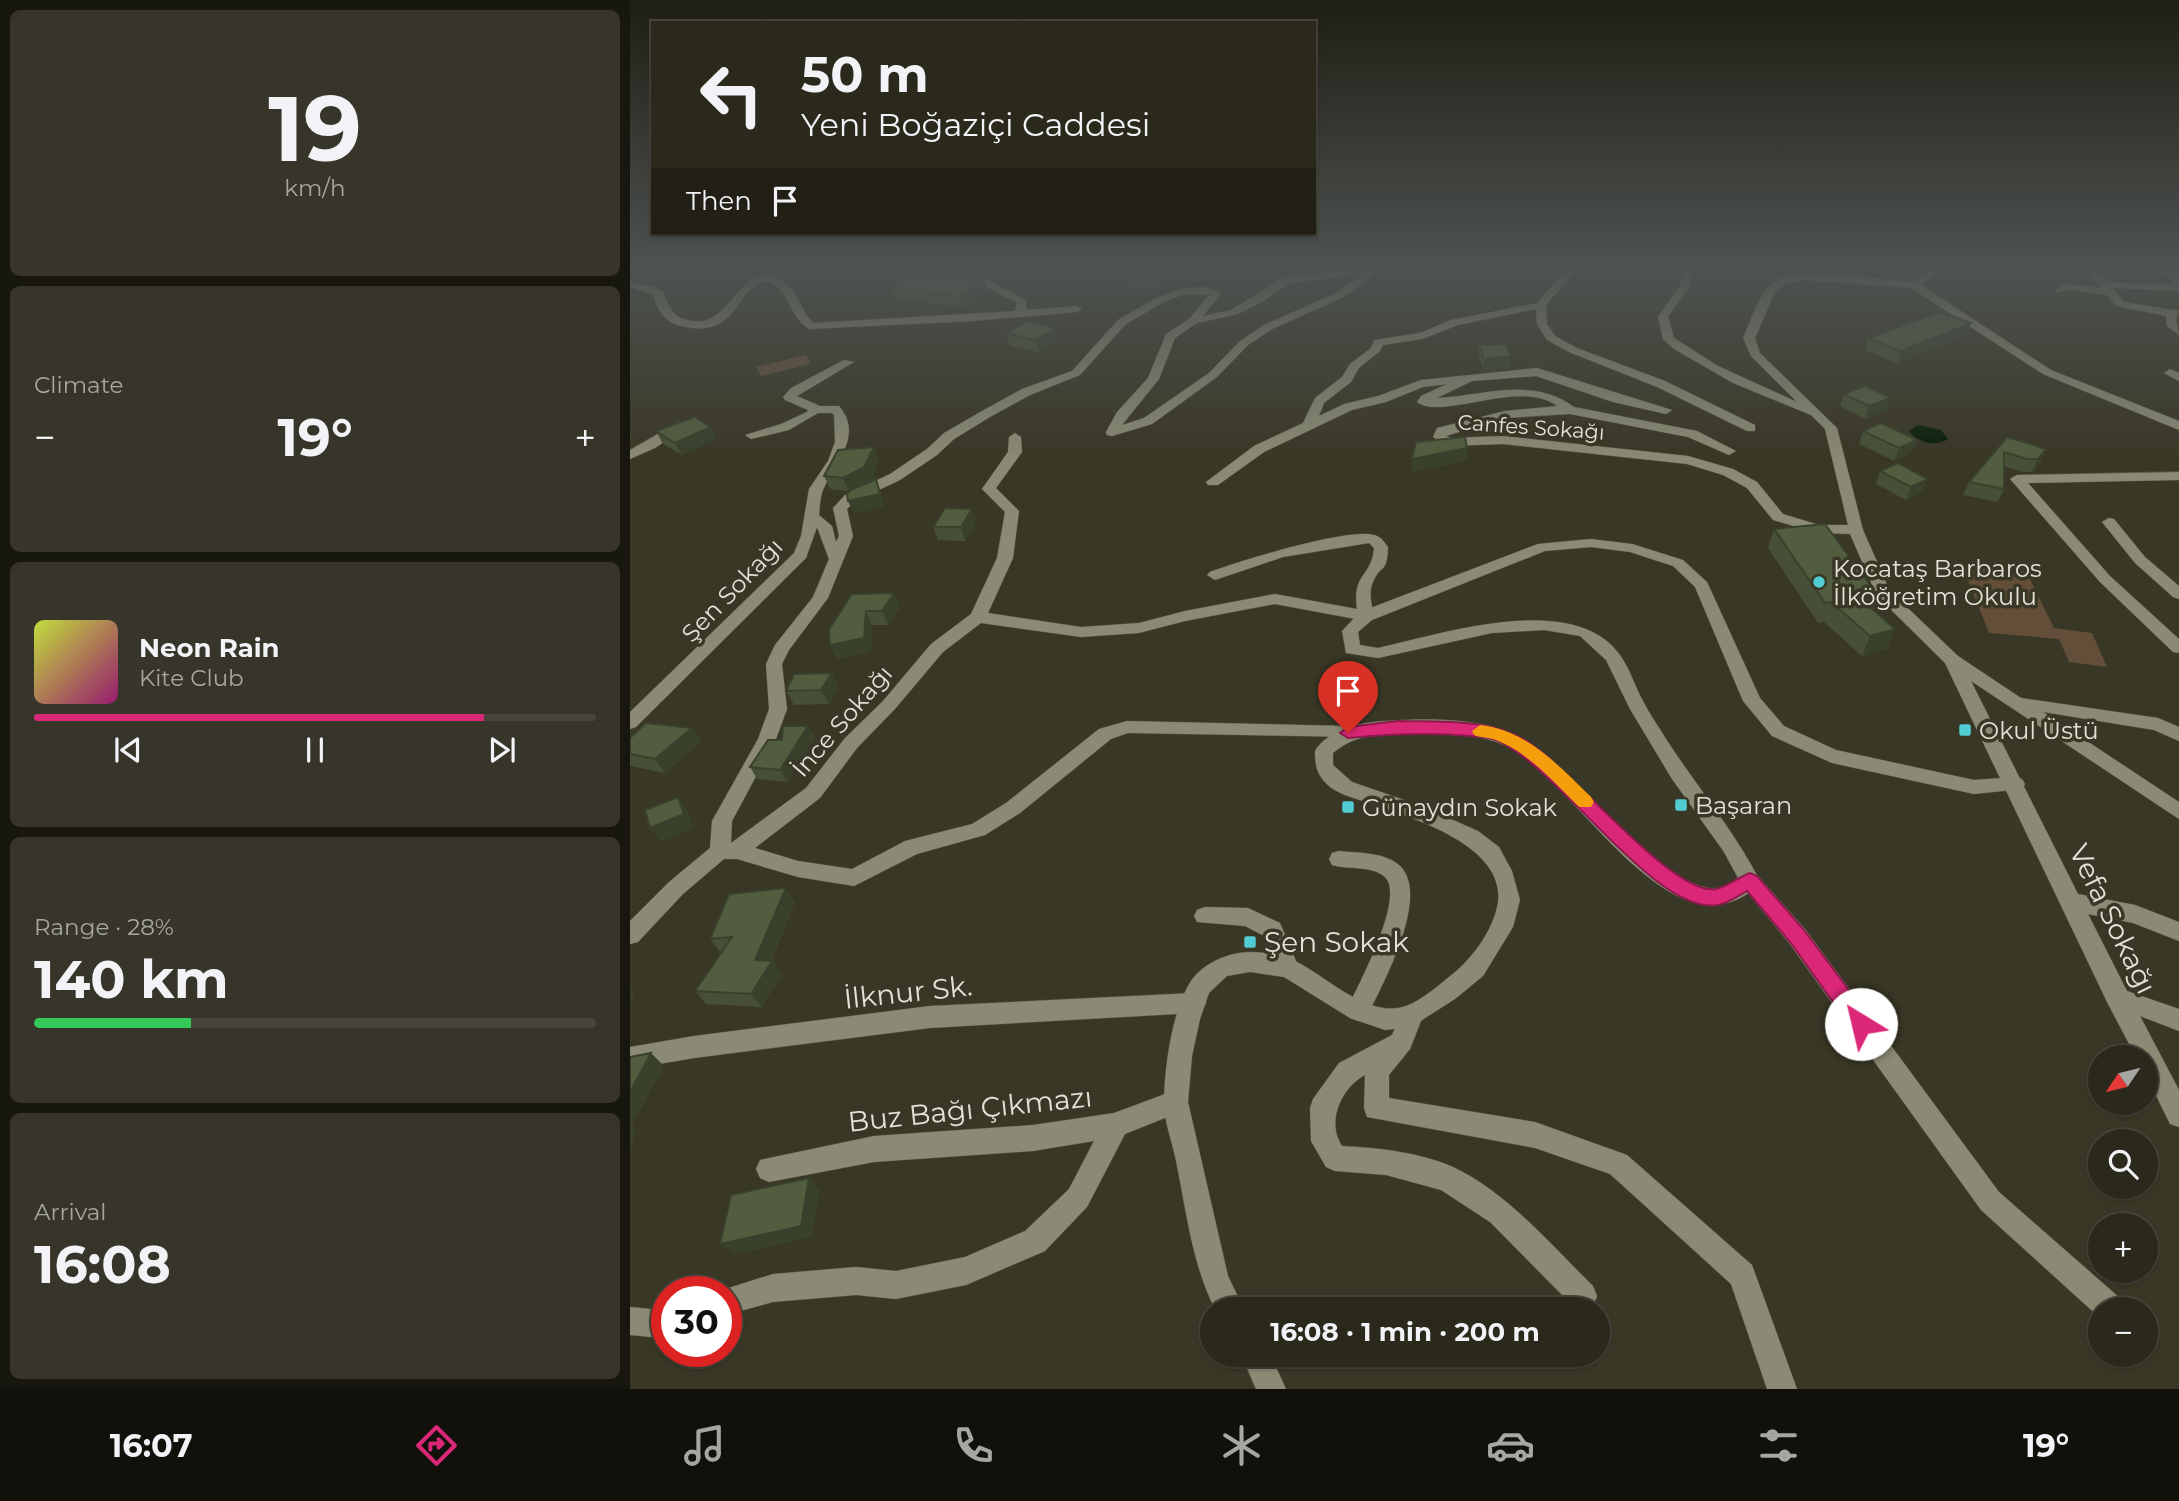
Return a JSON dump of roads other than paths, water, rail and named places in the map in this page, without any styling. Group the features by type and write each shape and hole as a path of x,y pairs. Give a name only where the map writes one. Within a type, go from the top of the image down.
{"street":[{"path":"1115,330 1076,373 1026,392 996,408 949,436 932,452 895,478 850,498 840,508 846,536 837,560 820,598 781,649 774,664 778,709 767,739 722,821 729,851 798,869 855,878 912,847 978,830 1013,808 1105,734 1127,727 1348,733 1398,727 1497,733 1523,746 1555,772 1632,850 1664,876 1691,893 1716,898 1750,881"},
{"path":"1179,330 1170,336 1153,379 1121,415 1112,432 1147,421 1213,375 1244,343 1264,330"},
{"path":"1308,425 1319,401 1347,379 1354,366 1376,349 1378,342 1422,335 1435,330"},
{"path":"1546,330 1551,338 1573,350 1661,384 1751,428"},
{"path":"1667,330 1670,340 1708,365 1792,406 1819,414"},
{"path":"1753,330 1749,338 1755,355 1831,428 1856,530 1883,593 1952,660 2179,812"},
{"path":"1983,330 2047,372 2179,426"},
{"path":"751,435 801,421 814,408 789,397 848,362"},
{"path":"1470,378 1537,372 1617,399 1666,410"},
{"name":"Canfes Sokağı","path":"1213,481 1259,449 1348,407 1382,399 1421,384 1470,378"},
{"name":"Canfes Sokağı","path":"1470,378 1423,402 1539,393 1560,400 1570,410"},
{"name":"Şen Sokağı","path":"634,715 801,555 812,517 816,489 835,461 841,442 840,415 835,409 814,410"},
{"name":"Canfes Sokağı","path":"1570,410 1529,409 1492,415 1443,431 1439,437 1449,442 1503,440 1688,460 1728,472 1752,485 1778,517 1818,530 1856,530"},
{"path":"1570,410 1692,434 1729,451"},
{"path":"630,455 678,426 693,423"},
{"path":"1015,437 1015,452 989,489 1012,510 1005,558 978,617 1044,624 1081,632 1139,628 1185,616 1275,599 1366,616"},
{"path":"2179,476 2017,479 2105,579 2179,649"},
{"path":"812,517 825,526 830,548 837,560"},
{"path":"2109,522 2140,561 2179,594"},
{"path":"1215,575 1280,553 1373,539 1381,548 1380,564 1366,577 1362,590 1366,616"},
{"path":"2015,784 1974,787 1832,756 1778,731 1752,701 1702,585 1678,563 1632,548 1591,543 1543,547 1366,616 1350,631 1352,649 1378,653 1492,628 1544,625 1585,632 1613,657 1636,705 1679,774 1731,846 1750,881 1797,936 1990,1201 2097,1297"},
{"name":"İnce Sokağı","path":"630,935 676,888 813,793 851,743 889,705 937,648 978,617"},
{"name":"Vefa Sokağı","path":"1952,660 2015,784 2116,997 2179,1115"},
{"path":"2017,702 2179,725"},
{"path":"2158,723 2179,735"},
{"path":"1348,733 1332,742 1324,751 1324,766 1331,777 1353,791 1412,810 1471,837 1492,853 1502,871 1509,900 1503,927 1475,969 1406,1029 1348,1071 1322,1108 1324,1141 1335,1158 1386,1162 1447,1178 1499,1213 1583,1296"},
{"path":"1339,859 1377,864 1394,872 1399,879 1400,898 1385,956 1358,1011"},
{"path":"2072,902 2135,914 2179,932"},
{"path":"1205,916 1248,917 1272,930 1288,968"},
{"path":"1224,1297 1215,1280 1175,1102 1180,1056 1200,987 1221,968 1250,962 1288,968 1358,1011 1406,1029"},
{"path":"2116,997 2179,1020"},
{"name":"İlknur Sk.","path":"630,1058 694,1047 930,1017 1194,1003"},
{"path":"1406,1029 1377,1071 1376,1108 1535,1135 1618,1164 1742,1275 1782,1389"},
{"path":"630,1045 694,1047"},
{"name":"Buz Bağı Çıkmazı","path":"769,1169 874,1149 1033,1138 1116,1125 1141,1113 1175,1102"},
{"path":"742,1297 773,1288 856,1281 896,1285 965,1271 1035,1241 1078,1198 1116,1125"},
{"path":"630,1321 651,1323"},
{"path":"1262,1367 1272,1388"}],"place":[{"name":"Kocataş Barbaros İlköğretim Okulu","path":"1819,582"},
{"name":"Okul Üstü","path":"1965,730"},
{"name":"Başaran","path":"1681,805"},
{"name":"Günaydın Sokak","path":"1348,807"},
{"name":"Şen Sokak","path":"1250,942"}]}
